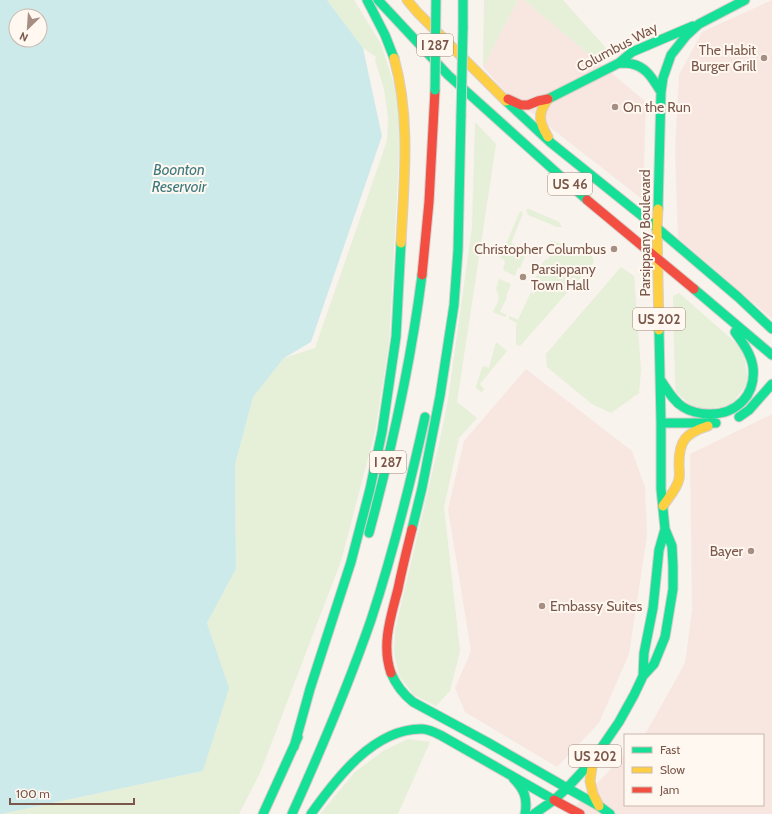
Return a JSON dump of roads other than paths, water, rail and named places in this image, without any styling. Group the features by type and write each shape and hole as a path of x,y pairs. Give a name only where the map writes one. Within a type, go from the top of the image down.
{"main road":[{"path":"294,746 310,689 351,562 370,489 382,432 396,337 405,129 402,99 393,56 367,0"},
{"name":"US 46","path":"378,0 421,47 458,84 586,199 772,355"},
{"name":"US 46","path":"407,0 500,95 550,142 657,228 738,297 772,329"},
{"name":"I 287","path":"367,541 397,425 416,320 426,240 432,157 435,90 436,0"},
{"name":"I 287","path":"440,339 456,205 461,116 463,0"},
{"name":"Parsippany Boulevard","path":"534,814 554,800 593,760 619,722 643,676 654,664 665,637 673,589 673,566 672,546 665,529 662,489 662,423 657,228 661,92 663,78 671,55 686,36 699,24 745,0"},
{"name":"Columbus Way","path":"500,95 521,105 528,105 548,99 619,63 632,52 699,24"},
{"path":"619,63 640,66 649,74 661,92"},
{"path":"548,99 543,105 540,115 542,127 550,142"},
{"path":"461,116 458,250 454,305 440,396 422,488 388,629 387,658 396,684 406,697 413,702 481,738 599,806 610,814"},
{"path":"660,379 680,405 690,411 701,414 718,414 729,411 738,406 746,398 754,376 750,354 730,325 715,308"},
{"path":"663,506 679,482 679,452 682,441 695,430 735,419 749,410 772,384"},
{"name":"I 287","path":"292,814 333,722 373,613 389,563 403,511 427,408"},
{"path":"662,423 725,422"},
{"name":"Parsippany Boulevard","path":"643,676 644,653 653,608 659,550 665,529"},
{"path":"263,814 294,746 335,641"},
{"path":"311,814 337,780 360,756 378,742 404,731 421,729 437,733 580,814"},
{"path":"593,760 590,781 593,794 599,806"},
{"path":"510,774 522,788 525,795 525,814"},
{"name":"Parsippany Boulevard","path":"544,814 554,800"}],"water":[{"name":"Boonton Reservoir","path":"0,0 327,0 363,48 382,136 311,342 284,358 253,397 235,465 236,569 207,623 229,688 203,771 0,814"}],"place":[{"name":"The Habit Burger Grill","path":"764,58"},
{"name":"On the Run","path":"615,107"},
{"name":"Christopher Columbus","path":"614,249"},
{"name":"Parsippany Town Hall","path":"523,277"},
{"name":"Bayer","path":"751,551"},
{"name":"Embassy Suites","path":"542,606"}]}
